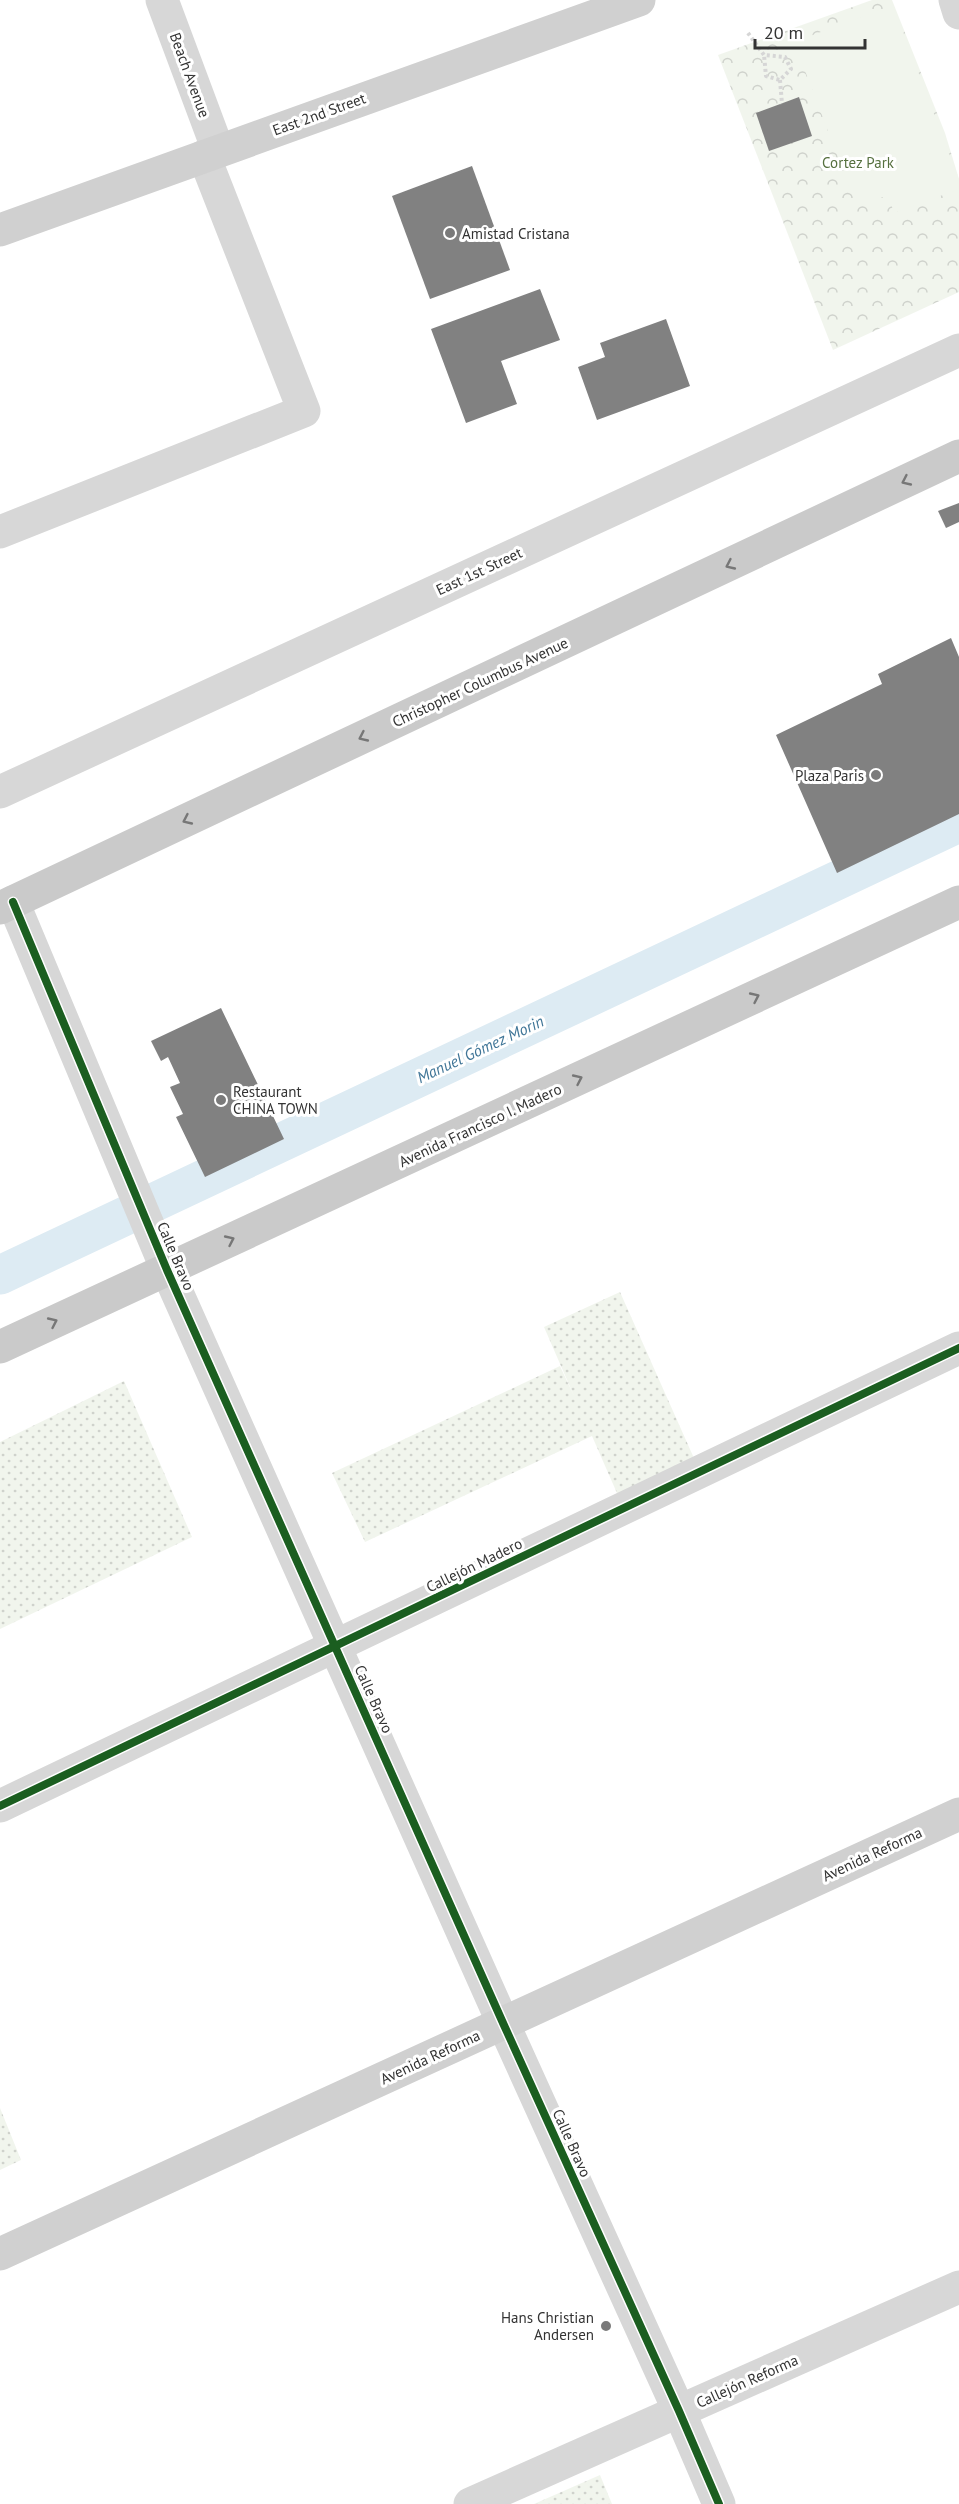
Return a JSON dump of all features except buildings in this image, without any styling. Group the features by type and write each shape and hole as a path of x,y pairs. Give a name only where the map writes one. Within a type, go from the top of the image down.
{"main road":[{"name":"East 2nd Street","path":"0,230 639,0"},
{"name":"Christopher Columbus Avenue","path":"7,905 959,456"},
{"name":"Avenida Francisco I. Madero","path":"0,1347 959,902"},
{"name":"Avenida Reforma","path":"0,2254 959,1814"}],"street":[{"name":"Beach Avenue","path":"0,532 304,411 211,153 162,0"},
{"path":"955,0 959,13"},
{"name":"East 1st Street","path":"0,792 959,350"},
{"name":"Calle Bravo","path":"7,905 166,1270 337,1647 502,2023 719,2504"},
{"name":"Callejón Madero","path":"0,1806 959,1348"},
{"name":"Callejón Reforma","path":"470,2504 959,2287"}],"path":[{"path":"748,33 764,55 766,76 780,80"},
{"path":"764,55 785,57 791,69 780,80 782,104"}],"green space":[{"name":"Cortez Park","path":"872,0 892,0 945,133 959,179 959,292 833,350 718,55"},
{"path":"893,5 959,180 959,189 894,213 888,195 857,207 794,42"},
{"path":"620,1292 697,1465 620,1500 592,1436 365,1542 332,1473 560,1366 574,1396 544,1327"},
{"path":"124,1381 192,1537 0,1629 0,1442"},
{"path":"0,2108 21,2160 0,2170"},
{"path":"600,2475 612,2504 534,2504"}],"waterway":[{"name":"Manuel Gómez Morin","path":"0,1275 959,823"}],"cycle path":[{"path":"13,902 167,1270 719,2504"},
{"path":"0,1806 959,1348"}],"place":[{"name":"Amistad Cristana","path":"450,233"},
{"name":"Plaza Paris","path":"876,775"},
{"name":"Restaurant CHINA TOWN","path":"221,1100"},
{"name":"Hans Christian Andersen","path":"606,2326"}]}
